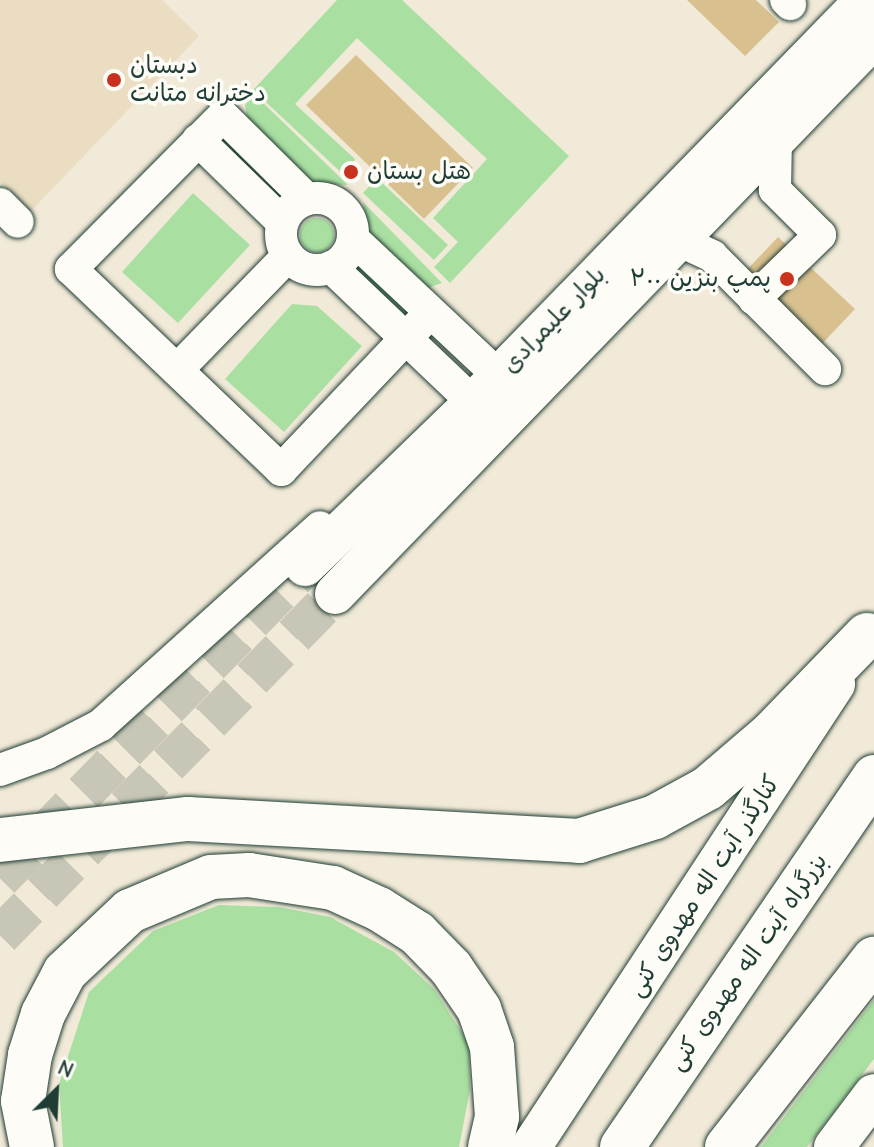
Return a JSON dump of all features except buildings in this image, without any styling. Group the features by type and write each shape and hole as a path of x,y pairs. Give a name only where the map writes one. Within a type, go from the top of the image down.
{"highway":[{"path":"0,840 188,819 579,841 655,817 708,788 771,734 870,629"},
{"name":"بزرگراه آیت اله مهدوی کنی","path":"622,1147 874,777"},
{"path":"32,1147 23,1101 30,1055 43,1014 65,972 130,911 211,877 249,875 333,888 379,909 417,933 451,968 479,1009 492,1047 497,1117 490,1147"},
{"path":"727,1147 874,959"}],"main road":[{"name":"بلوار علیمرادی","path":"305,566 673,198 865,0"},
{"name":"بلوار علیمرادی","path":"335,594 874,38"},
{"name":"کنارگذر آیت اله مهدوی کنی","path":"531,1147 870,629"},
{"path":"834,1147 874,1094"}],"street":[{"path":"430,313 281,470 71,269 223,116 307,199 341,207 353,239 485,363"},
{"path":"754,299 820,235 775,190 776,139"},
{"path":"198,140 282,222 288,256 307,269 331,267 349,251 353,239"},
{"path":"0,770 88,732 133,698 326,521 588,261 673,198"},
{"path":"282,222 307,199"},
{"path":"678,240 712,256 825,369"},
{"path":"177,370 288,256"},
{"path":"331,267 459,389"}],"shaded area":[{"path":"0,0 162,0 199,36 30,212 0,182"}],"green space":[{"path":"337,0 402,0 569,156 450,283 434,267 458,242 433,218 487,159 357,38 295,104 355,159 346,177 253,90"},
{"path":"253,93 348,185 309,183 247,117 245,105"},
{"path":"377,178 448,245 434,260 363,193"},
{"path":"193,193 250,245 178,323 122,272"},
{"path":"363,202 442,283 428,288 370,239"},
{"path":"317,218 329,223 334,235 329,247 317,252 305,247 300,235 305,223"},
{"path":"354,256 409,311 399,321 344,266"},
{"path":"292,304 317,306 362,346 284,432 225,379"},
{"path":"219,905 279,907 330,917 394,952 434,989 469,1044 470,1090 459,1147 63,1147 59,1084 89,992 153,931"},
{"path":"874,1000 874,1059 807,1147 761,1147"}],"tunnel":[{"path":"0,879 305,566"},
{"path":"0,936 335,594"}],"place":[{"name":"دبستان دخترانه متانت","path":"114,80"},
{"name":"هتل بستان","path":"351,172"},
{"name":"پمپ بنزین ۲۰۰","path":"787,279"}]}
